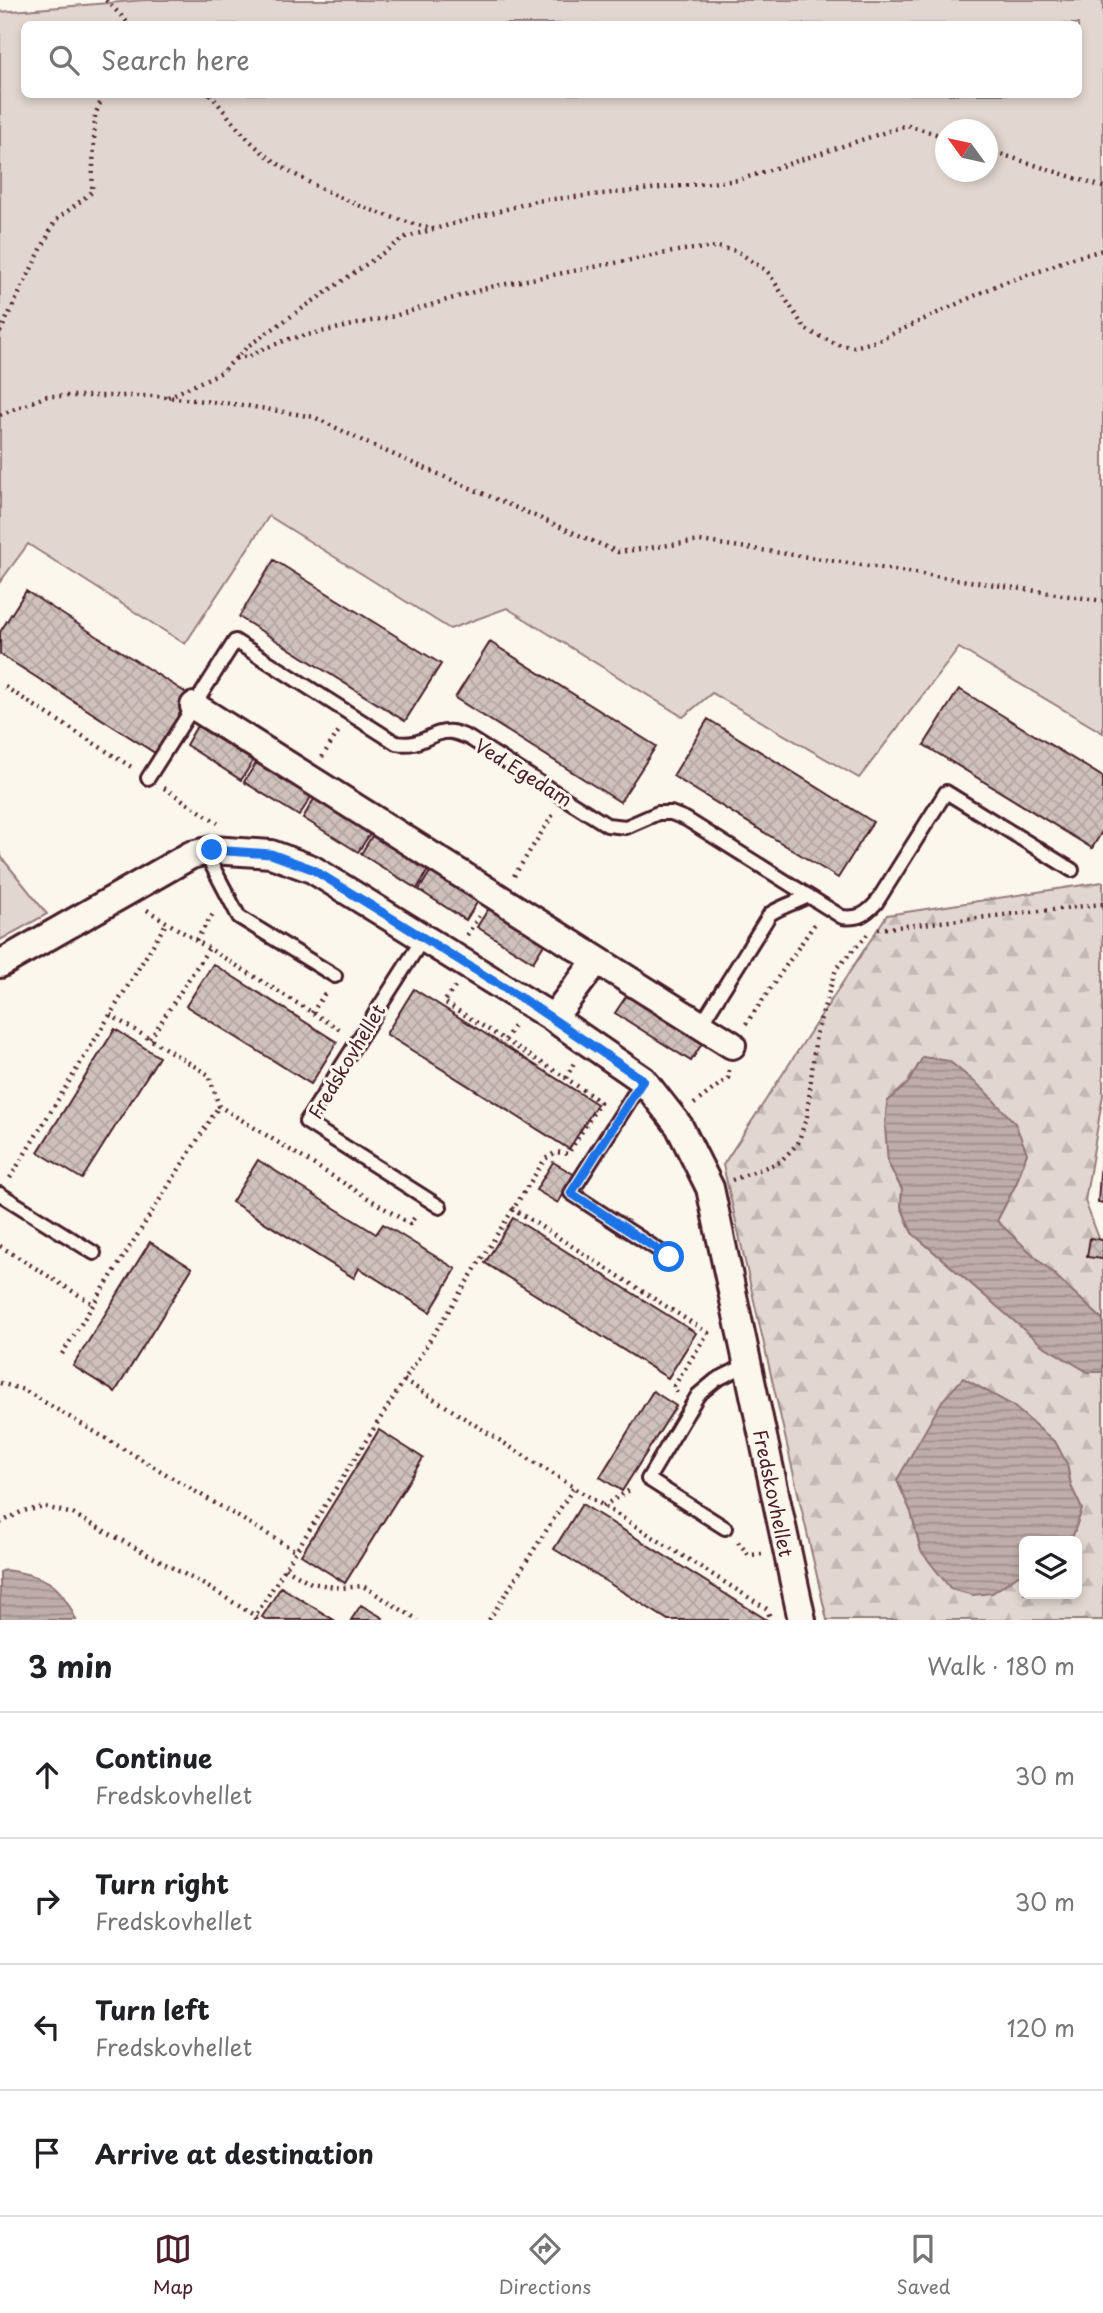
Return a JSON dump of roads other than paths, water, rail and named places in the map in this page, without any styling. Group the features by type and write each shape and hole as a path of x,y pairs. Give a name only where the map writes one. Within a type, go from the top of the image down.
{"street":[{"path":"194,706 732,1045"},
{"name":"Fredskovhellet","path":"0,964 191,855 212,850 271,854 312,869 424,937 553,1018 643,1080 674,1119 710,1188 802,1620"},
{"path":"553,1018 597,960"}],"lane":[{"name":"Ved Egedam","path":"148,778 235,641 396,743 408,745 423,742 437,734 453,732 469,738 607,825 626,828 658,813 671,813 686,819 842,917 854,919 866,914 877,903 946,792 1072,870"},
{"path":"205,852 239,917 335,976"},
{"path":"700,1026 770,914 782,905 808,896"},
{"name":"Fredskovhellet","path":"424,937 306,1122 440,1207"},
{"path":"643,1080 571,1193 669,1257"},
{"path":"0,1194 94,1253"},
{"path":"724,1528 648,1479 698,1395 716,1380 746,1365"}]}
